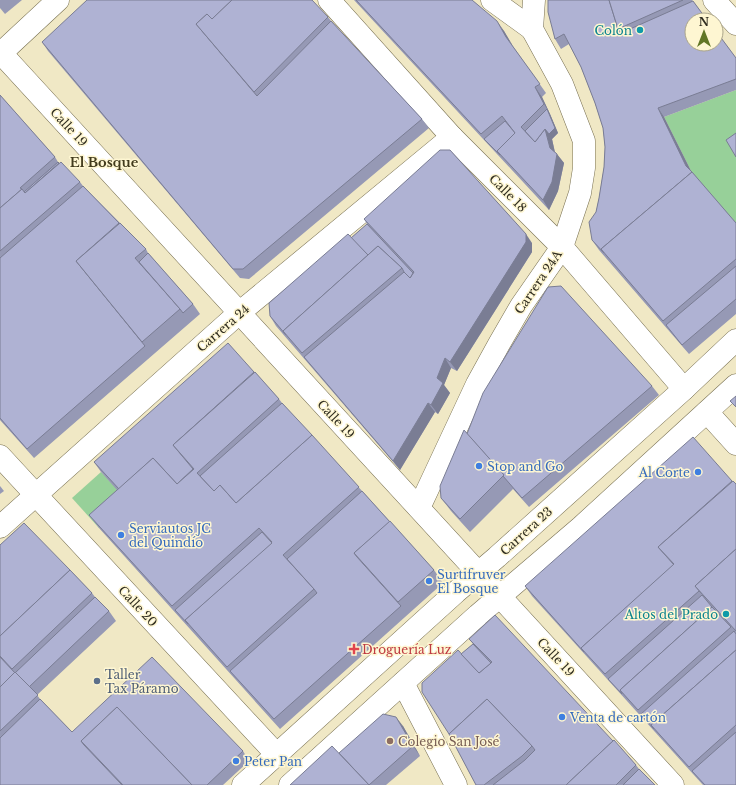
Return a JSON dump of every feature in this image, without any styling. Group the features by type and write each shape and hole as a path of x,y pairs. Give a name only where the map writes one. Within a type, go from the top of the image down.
{"street":[{"path":"0,53 58,0"},
{"name":"Calle 18","path":"329,0 452,137 562,247 684,390"},
{"path":"492,0 532,29"},
{"path":"532,29 534,0"},
{"path":"714,0 736,24"},
{"name":"Carrera 24A","path":"419,508 477,384 521,306 562,247 580,194 584,168 584,141 562,84 532,29"},
{"name":"Calle 19","path":"0,53 673,785"},
{"name":"Carrera 24","path":"0,527 240,313 452,137"},
{"name":"Carrera 23","path":"243,785 456,592 497,558 684,390 736,340"},
{"path":"290,785 499,596 581,527 736,385"},
{"path":"707,412 736,444"},
{"name":"Calle 20","path":"0,456 277,755"},
{"path":"403,683 456,785"}],"green space":[{"path":"736,90 736,226 693,175 664,117"},
{"path":"101,472 129,502 99,528 72,498"}],"building":[{"path":"87,0 232,0 212,19 207,14 196,24 257,96 331,21 422,119 243,269 233,269 42,42"},
{"path":"232,0 312,0 328,17 254,92 196,24 207,14 212,19"},
{"path":"356,0 472,0 497,21 506,37 540,84 535,87 544,104 521,127 535,142 545,129 550,148 557,154 552,182 543,200 497,151 515,133 502,116 481,134"},
{"path":"548,0 609,0 618,29 621,33 693,1 701,12 684,12 684,52 724,52 724,42 736,58 736,79 658,108 686,166 692,172 601,249 604,253 592,240 589,222 596,212 604,167 605,147 603,128 581,67 564,34 555,39 548,12"},
{"path":"609,0 683,0 618,29"},
{"path":"0,95 55,157 0,208"},
{"path":"547,109 555,128 549,134 545,129 535,142 525,131"},
{"path":"505,121 515,133 497,151 500,155 484,139"},
{"path":"736,133 736,157 726,140"},
{"path":"440,150 450,150 526,234 526,242 450,362 445,358 437,378 443,383 431,405 428,403 393,461 304,357 404,272 410,278 414,272 364,219"},
{"path":"58,162 59,163 25,193 24,192"},
{"path":"61,162 80,182 0,251 0,208 22,189 25,193"},
{"path":"692,172 736,223 736,259 663,321 601,249"},
{"path":"83,186 119,223 76,261 145,346 27,449 0,418 0,258"},
{"path":"120,223 146,249 135,258 180,309 142,342 76,261"},
{"path":"367,224 413,273 410,278 402,268 378,246 368,255 351,238"},
{"path":"348,234 368,255 283,331 286,335 270,316 269,303"},
{"path":"378,246 402,268 302,353 283,331"},
{"path":"148,253 193,304 183,313 139,262"},
{"path":"736,266 736,299 682,345 666,325"},
{"path":"561,286 652,386 522,498 503,476 504,475 467,434 483,393 548,287"},
{"path":"228,343 254,372 173,445 193,469 177,484 153,458 119,489 94,462"},
{"path":"255,372 279,399 197,473 214,491 220,485 236,503 312,435 359,487 283,555 314,589 227,667 185,620 272,542 259,528 172,606 89,515 153,458 177,484 194,469 173,445"},
{"path":"736,396 736,407 730,401"},
{"path":"282,403 312,435 236,503 220,485 214,491 200,476"},
{"name":"Stop and Go","path":"464,430 504,475 460,519 441,498 440,486"},
{"path":"693,437 732,481 658,547 674,565 581,648 584,652 525,586"},
{"path":"733,481 736,484 736,549 695,586 702,594 699,591 605,674 581,648 674,564 658,547"},
{"path":"362,491 390,522 354,553 401,606 274,719 230,671 317,593 287,559"},
{"path":"390,521 434,570 398,602 354,553"},
{"path":"24,523 70,570 0,636 0,545"},
{"path":"262,532 272,543 185,620 188,624 175,610"},
{"path":"736,549 736,631 695,586"},
{"path":"70,570 92,593 12,669 0,656 0,636"},
{"path":"702,595 712,607 620,690 622,694 608,679"},
{"path":"95,597 109,611 29,687 15,673"},
{"path":"712,607 731,627 638,710 620,690"},
{"path":"495,615 613,741 566,785 493,785 525,760 535,750 532,746 487,699 449,734 422,692 422,683 458,650 479,673 492,662 469,639"},
{"path":"734,631 736,634 736,650 651,725 654,729 641,714"},
{"path":"473,644 491,663 479,673 461,654"},
{"path":"736,650 736,725 689,767 651,725"},
{"path":"0,657 15,672 0,687"},
{"path":"152,657 243,751 207,785 192,785 117,707 81,741 122,785 0,785 0,738 40,699 72,732"},
{"path":"15,672 38,695 0,731 0,687"},
{"path":"487,699 532,746 522,756 484,785 476,785 449,734"},
{"path":"117,707 192,785 123,785 81,741"},
{"path":"383,714 396,717 413,746 369,785 339,753"},
{"path":"736,732 736,785 705,785 692,771"},
{"path":"614,740 636,765 616,785 566,785"},
{"path":"332,746 369,785 290,785"},
{"path":"639,769 655,785 623,785"}],"place":[{"name":"Colón","path":"640,30"},
{"name":"Stop and Go","path":"479,466"},
{"name":"Al Corte","path":"698,472"},
{"name":"Serviautos JC del Quindío","path":"121,535"},
{"name":"Surtifruver El Bosque","path":"429,581"},
{"name":"Altos del Prado","path":"726,614"},
{"name":"Droguería Luz","path":"354,649"},
{"name":"Taller Tax Páramo","path":"97,681"},
{"name":"Venta de cartón","path":"562,717"},
{"name":"Colegio San José","path":"390,741"},
{"name":"Peter Pan","path":"236,761"}],"district":[{"name":"El Bosque","path":"104,162"}]}
